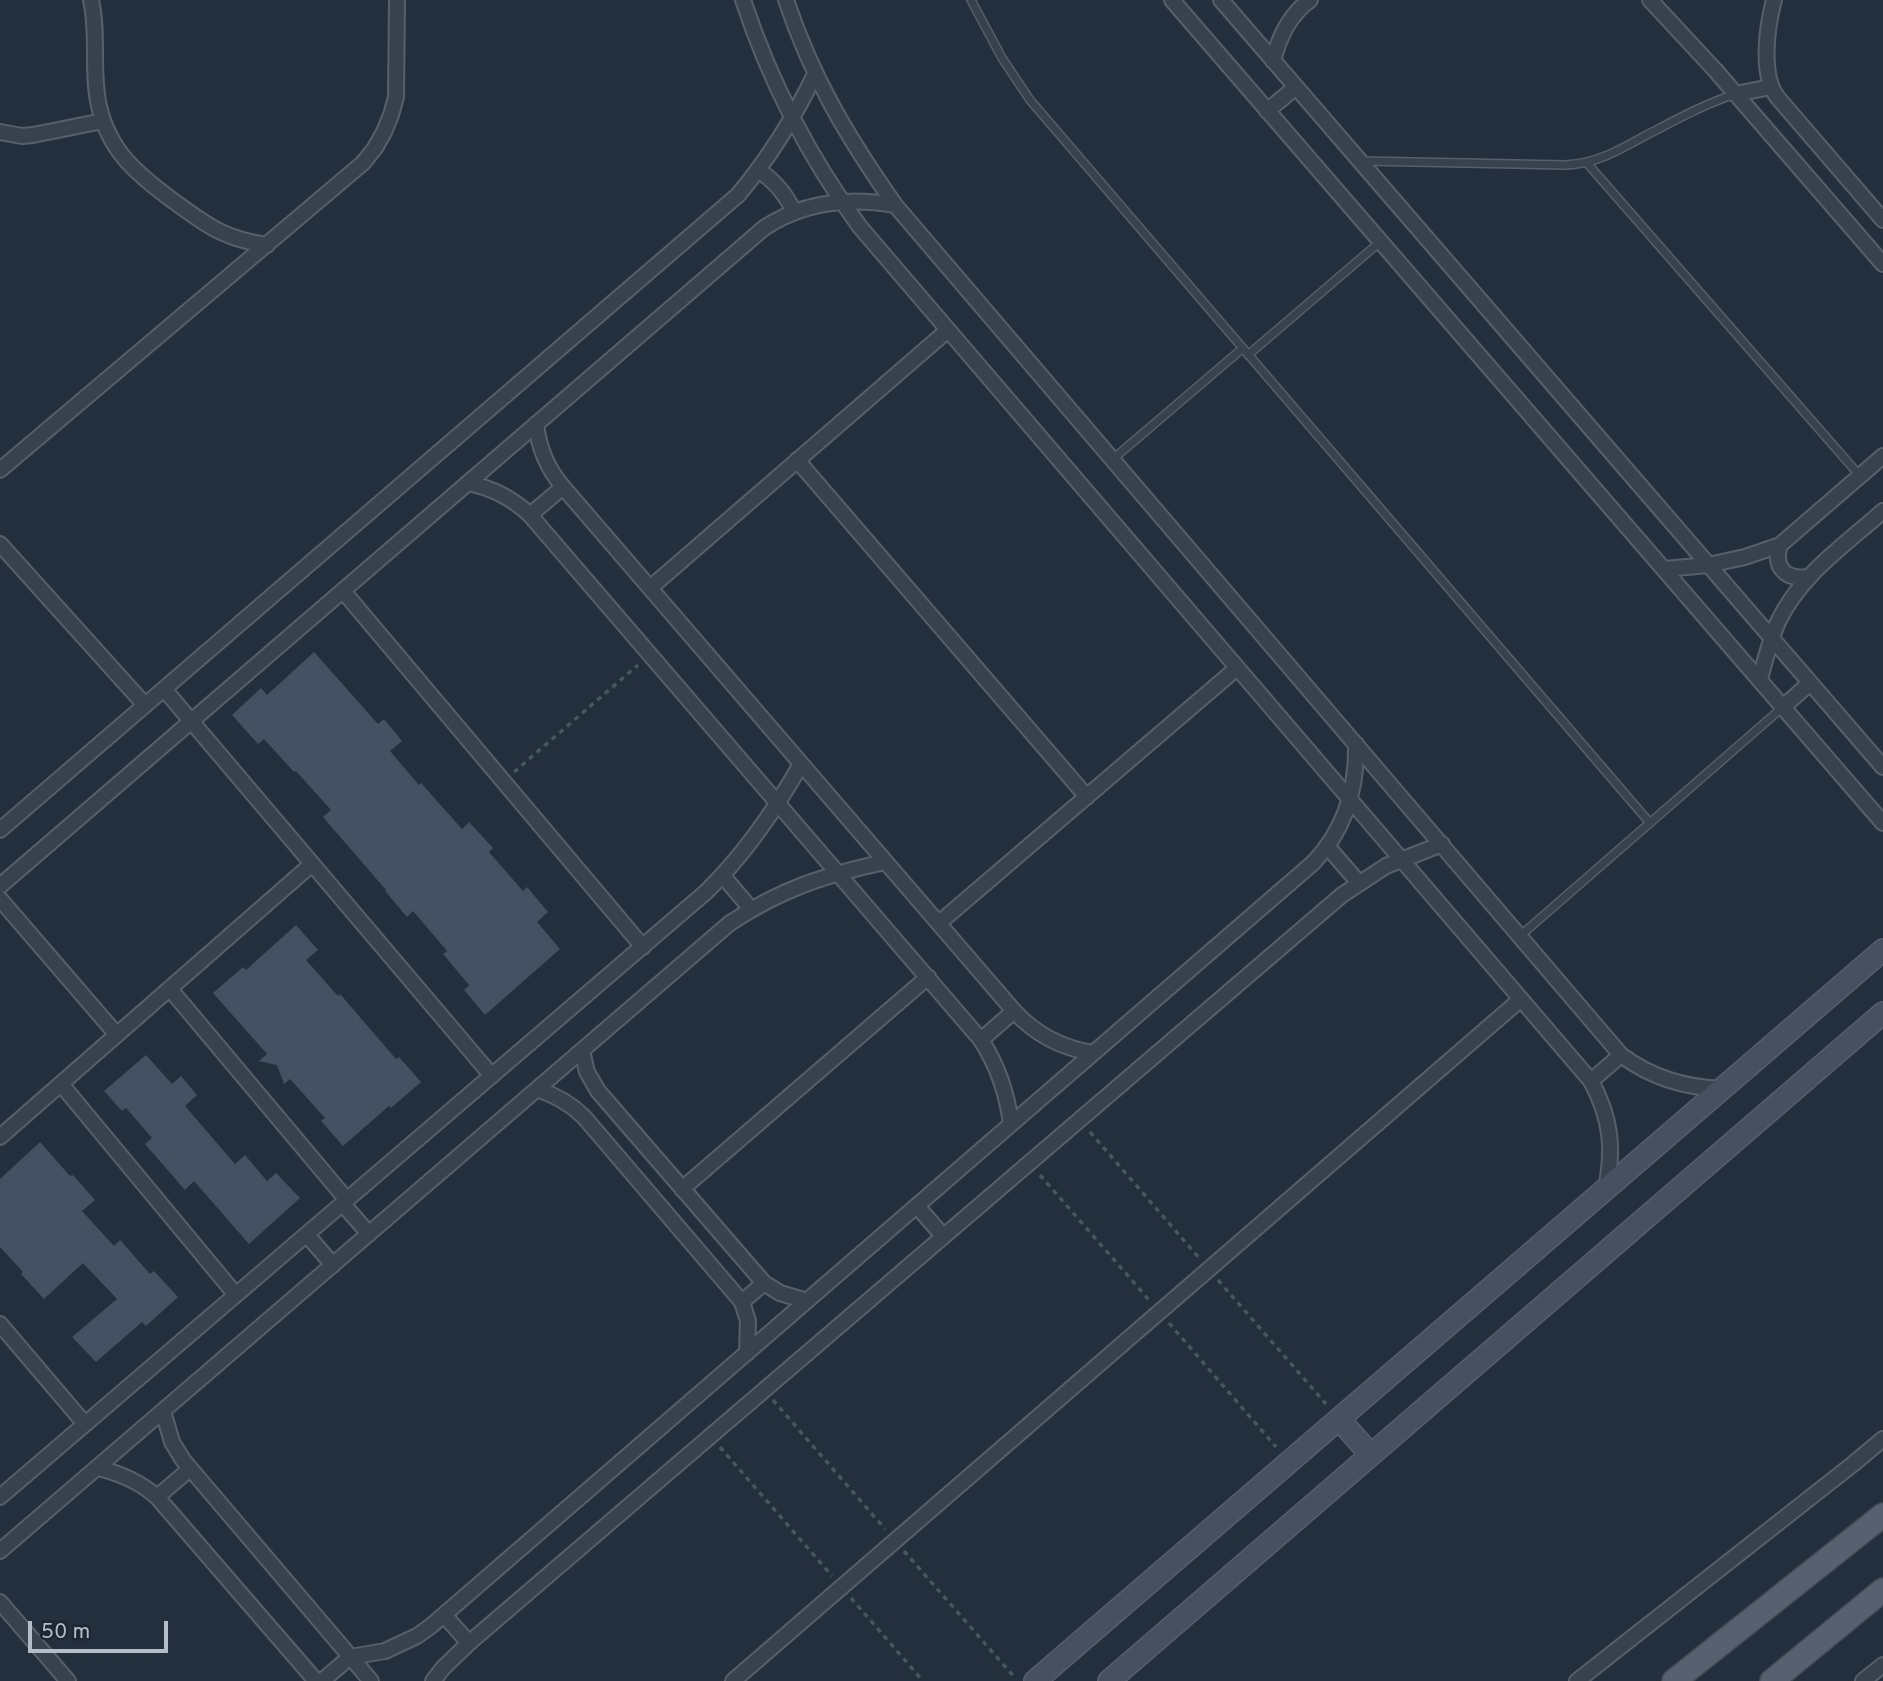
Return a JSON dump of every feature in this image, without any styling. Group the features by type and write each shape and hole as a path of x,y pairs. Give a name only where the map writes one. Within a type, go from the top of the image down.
{"main road":[{"path":"1674,1681 1883,1514"},
{"path":"1772,1681 1883,1590"}],"street":[{"path":"91,0 94,14 96,87 103,121 119,152 143,178 207,227 238,240 267,245"},
{"path":"0,470 363,163 384,132 396,97 397,0"},
{"path":"743,0 769,71 792,119 842,202 879,250 1591,1081 1600,1098 1610,1133 1606,1189"},
{"path":"786,0 815,74 851,139 895,205 1621,1055 1661,1078 1691,1086 1721,1089"},
{"path":"1172,0 1883,823"},
{"path":"1221,0 1883,767"},
{"path":"1273,61 1277,46 1293,15 1310,0"},
{"path":"1650,0 1883,264"},
{"path":"1774,0 1768,28 1767,66 1770,87 1883,220"},
{"path":"0,830 738,195 792,119 815,74"},
{"path":"1267,111 1296,86"},
{"path":"1735,94 1770,87"},
{"path":"0,132 33,135 103,121"},
{"path":"758,170 776,183 794,212"},
{"path":"0,886 764,228 778,218 827,204 860,201 895,205"},
{"path":"650,588 948,330"},
{"path":"536,424 541,451 563,487 1014,1011 1049,1040 1093,1053"},
{"path":"1665,569 1708,565 1745,557 1780,545 1883,456"},
{"path":"797,460 1087,797"},
{"path":"468,483 508,497 530,515 928,977 981,1040 990,1055 1002,1080 1011,1124"},
{"path":"530,515 563,487"},
{"path":"1760,679 1771,638 1786,606 1808,577 1883,512"},
{"path":"0,544 145,705"},
{"path":"1780,545 1777,554 1782,570 1790,576 1808,577"},
{"path":"343,591 643,947"},
{"path":"939,923 1237,668"},
{"path":"1783,707 1810,683"},
{"path":"164,689 492,1076"},
{"path":"322,1681 350,1657 385,1651 401,1645 444,1615 1313,863 1337,831 1350,800 1355,782 1356,744"},
{"path":"0,1497 706,892 752,841 779,804 802,764"},
{"path":"433,1681 468,1643 1331,904 1359,883 1401,859 1442,844"},
{"path":"1327,846 1359,883"},
{"path":"0,1551 730,923 793,888 837,872 885,862"},
{"path":"0,1137 312,864"},
{"path":"723,876 751,909"},
{"path":"0,899 117,1035"},
{"path":"1035,1681 1883,950"},
{"path":"682,1189 928,977"},
{"path":"170,989 369,1234"},
{"path":"733,1681 1521,999"},
{"path":"981,1040 1014,1011"},
{"path":"1109,1681 1883,1013"},
{"path":"582,1051 587,1072 605,1099 764,1283 780,1293 807,1301"},
{"path":"1591,1081 1621,1055"},
{"path":"61,1084 236,1295"},
{"path":"537,1089 558,1097 584,1117 742,1302 748,1321 747,1353"},
{"path":"584,1117 605,1099"},
{"path":"917,1206 943,1236"},
{"path":"307,1234 333,1265"},
{"path":"742,1302 764,1283"},
{"path":"0,1324 85,1424"},
{"path":"163,1411 172,1442 190,1469 371,1681"},
{"path":"1339,1419 1370,1454"},
{"path":"1577,1681 1883,1439"},
{"path":"97,1468 146,1486 316,1681"},
{"path":"157,1497 190,1469"},
{"path":"0,1602 68,1681"},
{"path":"444,1615 468,1643"},
{"path":"1863,1681 1883,1665"}],"lane":[{"path":"971,0 1002,58 1030,100 1650,823"},
{"path":"1360,161 1564,165 1587,163 1615,152 1709,103 1735,94"},
{"path":"1587,163 1860,476"},
{"path":"1113,459 1380,242"},
{"path":"1520,936 1783,707"}],"path":[{"path":"503,781 650,655"},
{"path":"710,1436 923,1681"}],"building":[{"path":"314,652 378,724 384,719 402,741 390,751 419,785 421,783 462,829 469,822 493,848 489,852 523,891 527,887 548,912 537,922 560,949 485,1015 464,990 469,985 443,954 447,951 413,911 407,917 323,817 331,810 264,739 258,744 232,715 261,688 267,695"},
{"path":"296,925 318,950 306,960 338,996 340,994 396,1059 399,1057 421,1082 343,1146 321,1121 325,1118 290,1079 284,1084 277,1065 259,1061 267,1054 213,993 243,967 246,970"},
{"path":"146,1055 172,1084 181,1076 197,1095 185,1106 235,1164 245,1155 267,1181 276,1173 300,1198 249,1244 194,1181 185,1190 145,1144 152,1138 126,1108 122,1111 104,1091"},
{"path":"40,1142 95,1200 82,1211 114,1246 120,1240 150,1274 154,1271 178,1297 146,1326 142,1322 96,1362 72,1337 117,1299 83,1263 44,1299 0,1247 0,1179"}]}
